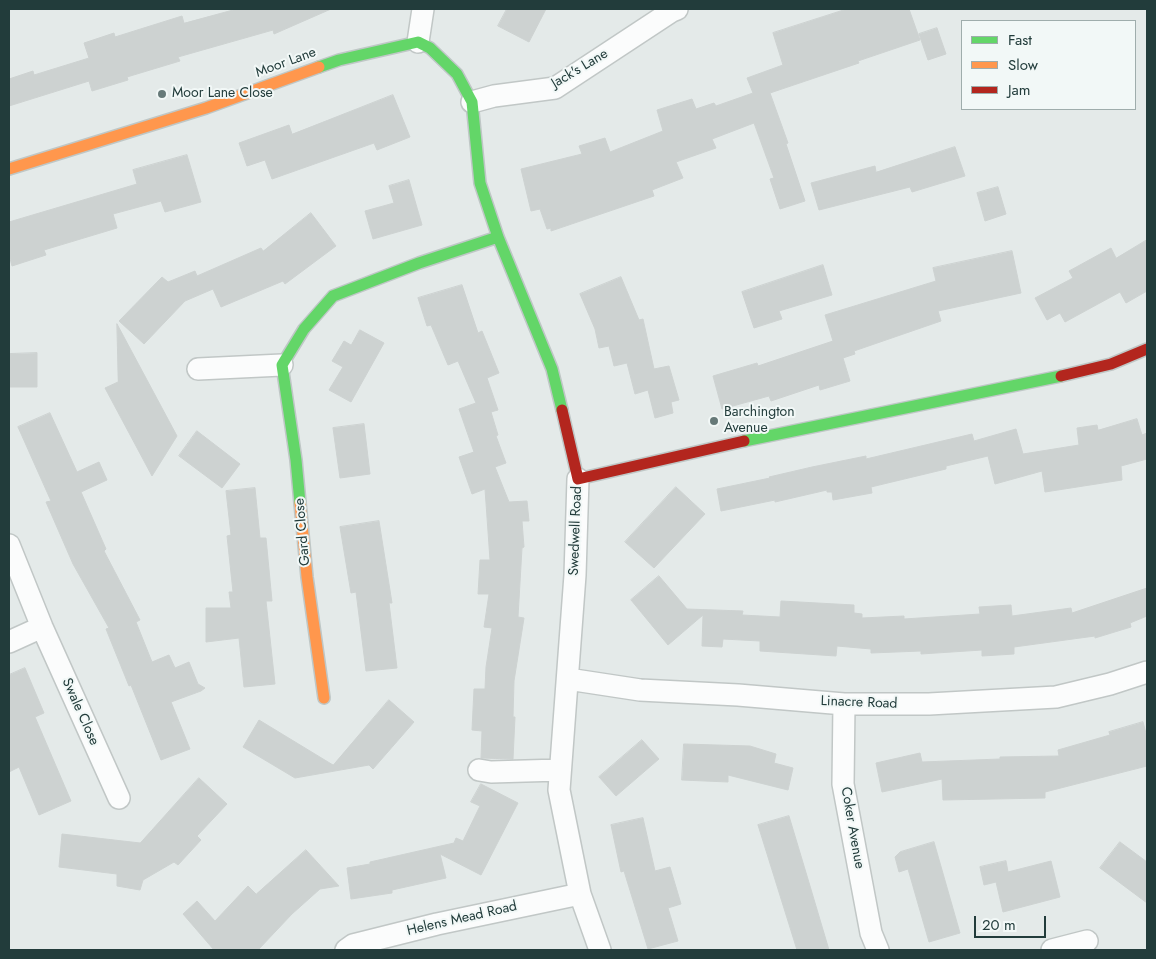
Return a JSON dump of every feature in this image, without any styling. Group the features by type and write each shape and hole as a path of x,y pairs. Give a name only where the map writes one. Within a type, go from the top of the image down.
{"street":[{"path":"423,9 424,45"},
{"name":"Jack's Lane","path":"472,102 494,96 555,88 677,9"},
{"name":"Swedwell Road","path":"424,45 457,74 472,102 480,183 498,237 552,369 578,479 575,575 559,790 580,894 600,950"},
{"name":"Moor Lane","path":"9,169 206,108 338,60 424,45"},
{"path":"198,369 282,365 304,329 333,296 419,263 498,237"},
{"path":"578,479 649,460 933,404 1057,377 1127,359 1147,349"},
{"name":"Gard Close","path":"282,365 296,460 307,577 324,698"},
{"name":"Swale Close","path":"9,545 42,626 120,798"},
{"path":"9,642 42,626"},
{"name":"Linacre Road","path":"568,679 640,690 738,695 844,704 929,704 1056,697 1110,684 1147,672"},
{"name":"Coker Avenue","path":"844,704 843,784 872,933 878,950"},
{"path":"479,770 490,772 560,770"},
{"name":"Helens Mead Road","path":"346,950 353,945 437,924 580,894"},
{"path":"1052,950 1087,941"}],"building":[{"path":"237,9 331,9 274,34 273,30 178,57 180,61 127,77 128,80 92,91 89,81 9,106 9,79 33,71 34,75 89,58 84,43 114,33 115,37 182,16 184,23"},
{"path":"507,9 546,9 529,42 498,26"},
{"path":"847,9 909,9 920,40 770,93 788,143 786,144 805,201 780,209 770,179 774,178 754,123 712,139 716,148 676,162 683,178 652,190 654,196 551,231 551,228 547,229 540,209 531,211 521,169 582,154 579,146 605,138 610,152 663,131 657,110 692,99 696,109 714,103 716,106 753,93 747,78 783,65 773,33"},
{"path":"937,28 946,54 928,60 919,34"},
{"path":"393,95 410,137 377,150 374,143 272,179 265,160 247,166 239,143 289,125 292,134"},
{"path":"955,147 965,176 912,192 910,187 819,210 811,183 875,166 876,172"},
{"path":"187,155 201,202 165,212 161,201 113,214 117,228 44,250 46,255 12,266 9,255 9,222 137,184 133,170"},
{"path":"409,180 422,225 373,239 365,211 394,203 389,186"},
{"path":"998,187 1006,214 985,221 977,193"},
{"path":"311,213 336,246 285,284 283,281 221,307 213,289 185,301 144,344 119,321 162,277 168,282 195,271 197,276 261,248 263,251"},
{"path":"1147,240 1147,291 1126,303 1120,292 1065,322 1060,313 1047,320 1035,298 1073,278 1069,271 1111,248 1116,258"},
{"path":"1012,251 1021,293 938,311 941,321 854,351 855,354 843,358 850,381 820,390 819,385 771,401 769,396 722,409 713,376 757,363 758,366 833,341 825,315 936,281 933,268"},
{"path":"823,265 832,295 779,311 782,319 754,328 742,292"},
{"path":"621,277 639,320 643,319 654,369 669,366 679,400 671,402 673,413 655,418 648,390 635,394 627,363 614,366 609,346 599,348 595,329 580,294"},
{"path":"462,285 478,333 482,331 499,373 487,378 498,410 491,412 498,435 496,436 506,463 495,467 509,502 527,501 529,521 522,521 524,547 522,548 518,617 524,618 514,681 513,759 481,758 482,731 472,730 474,689 485,689 486,667 492,628 484,627 489,594 478,594 480,560 490,560 485,489 472,494 459,457 474,452 459,409 476,403 458,361 448,365 431,325 427,326 418,298"},
{"path":"117,324 177,436 152,476 105,388 118,382"},
{"path":"360,330 384,343 351,402 329,390 343,367 332,361 344,341 351,345"},
{"path":"37,353 37,387 9,387 9,354"},
{"path":"50,413 77,472 99,462 107,480 81,492 106,549 104,551 140,620 136,622 152,662 169,655 175,668 189,662 198,684 205,688 171,702 190,749 161,760 106,629 109,628 73,564 46,502 51,501 18,427"},
{"path":"1137,419 1142,435 1147,433 1147,459 1121,466 1122,480 1045,492 1042,471 995,484 988,456 946,466 946,469 871,487 872,493 833,500 832,492 827,492 827,490 775,502 775,500 721,511 717,489 812,467 866,456 866,459 972,434 974,441 1016,429 1023,454 1079,445 1077,428 1097,425 1098,430"},
{"path":"364,424 370,474 340,478 333,428"},
{"path":"197,431 240,464 222,488 179,456"},
{"path":"676,487 705,514 654,568 625,542"},
{"path":"255,488 260,538 266,538 272,601 266,601 275,684 244,687 239,638 206,642 206,608 231,608 229,592 233,592 227,536 231,535 226,491"},
{"path":"379,521 392,603 389,603 397,668 366,671 356,592 351,593 340,527"},
{"path":"659,576 687,609 743,611 742,615 780,617 781,601 854,605 854,613 862,614 862,618 904,616 904,619 980,614 979,607 1011,605 1012,616 1071,608 1072,613 1147,588 1147,616 1130,623 1131,627 1095,638 1095,636 1014,647 1014,654 982,656 982,650 921,654 921,651 871,653 871,649 837,646 836,656 760,651 760,641 723,639 722,647 702,646 703,615 668,645 631,600"},
{"path":"25,668 44,713 35,717 71,801 39,815 19,767 9,772 9,675"},
{"path":"389,700 414,722 373,769 369,765 295,778 243,747 259,720 333,765"},
{"path":"1143,722 1147,737 1147,766 1045,792 1045,798 943,800 942,779 882,792 876,763 920,753 922,762 1000,759 1000,757 1059,756 1058,750 1110,735 1109,732"},
{"path":"642,740 659,759 616,796 599,777"},
{"path":"684,744 750,746 776,754 774,763 793,768 788,790 728,775 728,782 682,780"},
{"path":"199,778 227,804 197,836 201,840 178,865 174,862 143,880 140,890 117,886 117,874 59,867 62,834 140,843"},
{"path":"481,784 518,803 481,875 440,854 446,878 392,890 392,893 351,899 347,868 454,843 456,838 463,841 480,806 471,802"},
{"path":"789,816 829,950 797,950 758,825"},
{"path":"643,818 655,871 670,867 681,904 668,908 678,941 648,949 624,871 621,872 611,825"},
{"path":"934,842 960,933 929,942 908,869 899,872 895,857 900,852"},
{"path":"1120,842 1147,862 1147,903 1100,868"},
{"path":"306,850 339,886 320,889 292,914 258,950 214,950 183,914 197,901 215,921 248,886 256,894"},
{"path":"1006,861 1008,872 1051,861 1060,897 1003,912 996,882 984,885 980,867"}],"traffic: fast":[{"path":"319,67 339,60 418,42 430,48 457,74 472,102 480,183 498,237 552,369 562,410"},
{"path":"300,503 296,460 282,365 304,329 333,296 419,263 498,237"},
{"path":"744,441 1061,376"}],"traffic: slow":[{"path":"9,169 206,108 319,67"},
{"path":"300,503 307,577 324,698"}],"traffic: jam":[{"path":"1061,376 1111,364 1147,349"},
{"path":"562,410 578,479 744,441"}],"place":[{"name":"Moor Lane Close","path":"162,94"},
{"name":"Barchington Avenue","path":"714,421"}]}
